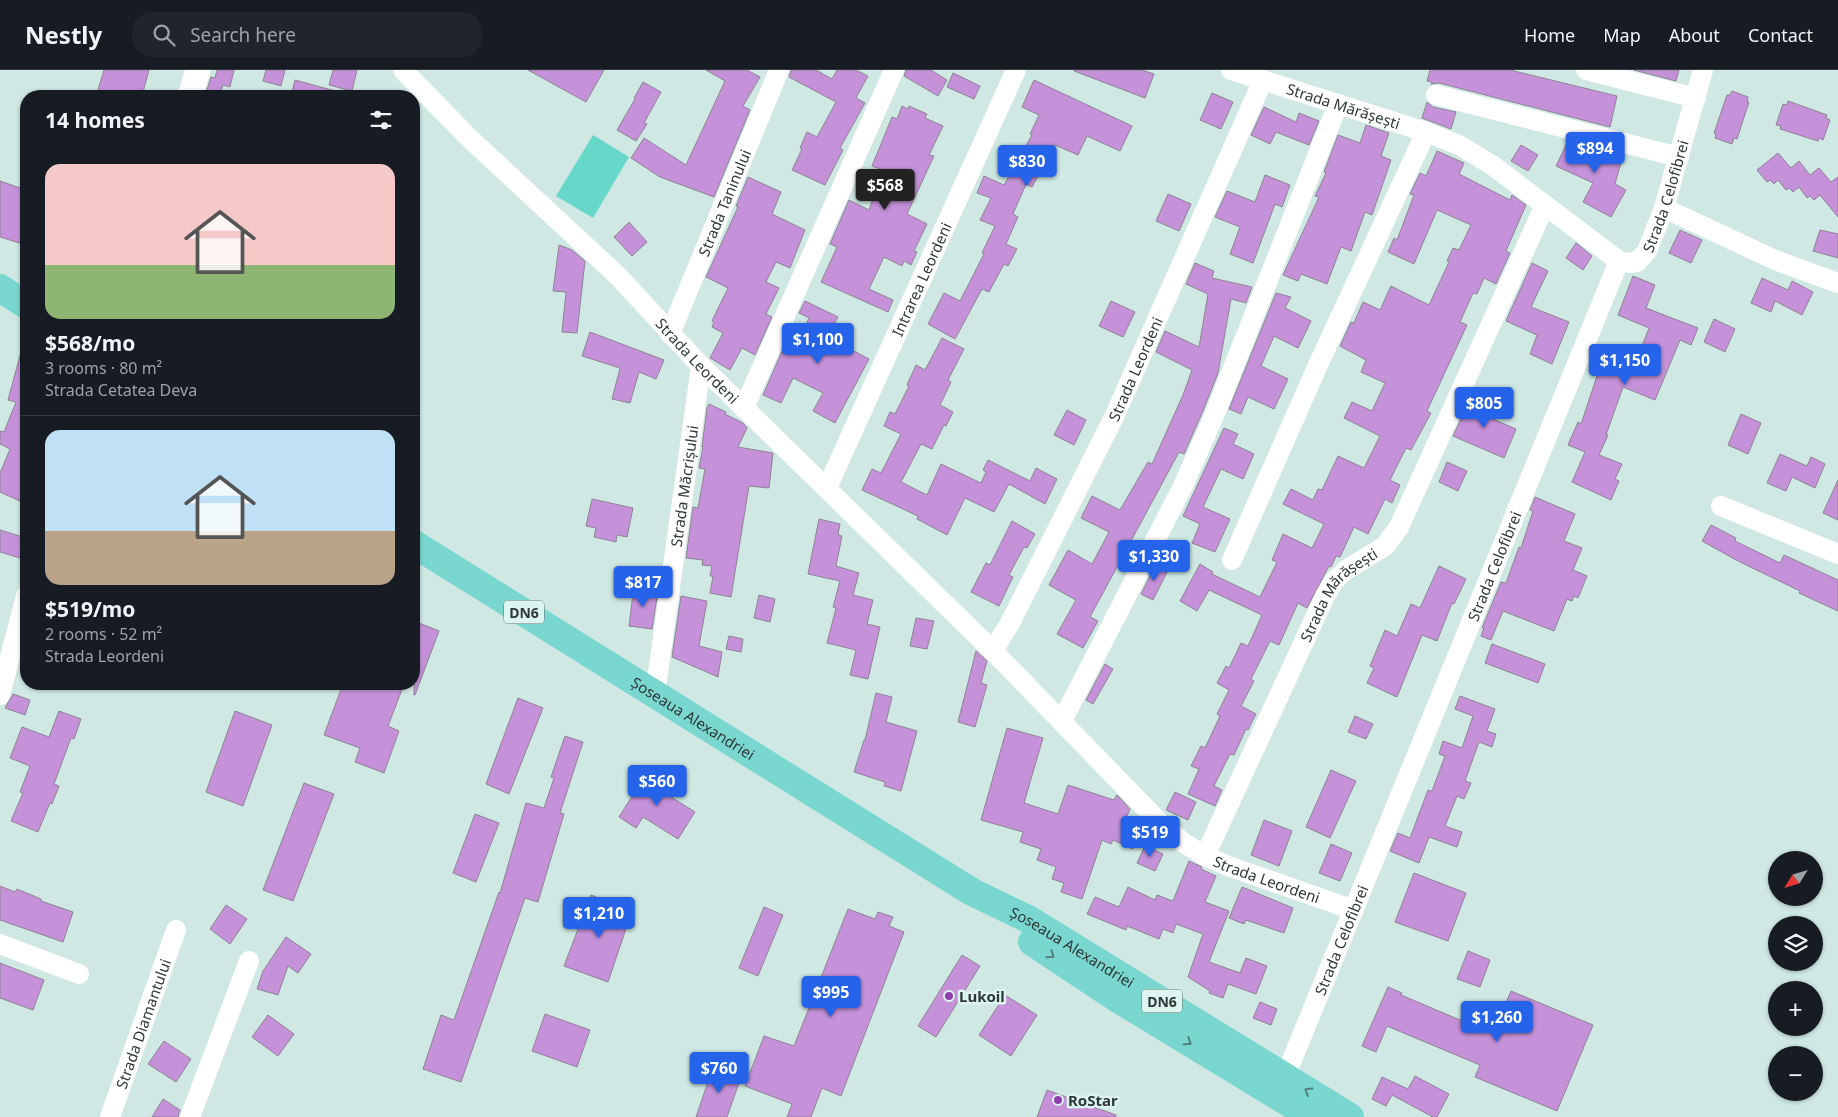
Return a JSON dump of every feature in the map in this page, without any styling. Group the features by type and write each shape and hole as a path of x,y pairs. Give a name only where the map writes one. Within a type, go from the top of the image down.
{"main road":[{"path":"0,288 20,301"},
{"name":"Șoseaua Alexandriei","path":"420,548 972,892 1028,919 1350,1117"},
{"name":"Șoseaua Alexandriei","path":"972,892 1020,934 1074,970 1312,1117"}],"street":[{"path":"192,90 198,70"},
{"name":"Strada Leordeni","path":"404,70 467,136 619,277 701,366 993,650 1163,826 1184,844 1205,856 1228,866 1354,910"},
{"name":"Strada Taninului","path":"670,334 779,70"},
{"path":"744,408 894,70"},
{"name":"Intrarea Leordeni","path":"828,488 1016,70"},
{"name":"Strada Mărășești","path":"1231,70 1452,142 1474,153 1619,261"},
{"path":"1586,70 1696,98"},
{"name":"Strada Celofibrei","path":"1285,1077 1619,261 1637,262 1648,251 1664,208 1703,70"},
{"name":"Strada Leordeni","path":"993,650 1010,623 1114,417 1202,221 1262,80"},
{"path":"1436,95 1679,157"},
{"path":"1062,721 1182,488 1218,407 1338,104"},
{"path":"1232,560 1318,365 1426,132"},
{"name":"Strada Mărășești","path":"1205,856 1324,596 1334,581 1346,570 1385,546 1399,527 1545,205"},
{"path":"1664,208 1776,260 1838,283"},
{"name":"Strada Măcrișului","path":"655,694 701,366"},
{"path":"1721,506 1838,554"},
{"path":"0,696 20,619"},
{"name":"Strada Diamantului","path":"110,1117 176,930"},
{"path":"0,944 79,974"},
{"path":"190,1117 249,961"}],"shaded area":[{"path":"593,135 629,157 593,218 556,196"}],"building":[{"path":"104,70 149,70 144,90 98,90"},
{"path":"217,70 234,70 230,87 223,85 222,90 207,90 211,77 215,78"},
{"path":"266,70 285,70 281,86 263,81"},
{"path":"333,70 357,70 352,90 329,85"},
{"path":"528,70 604,70 586,102"},
{"path":"706,70 747,70 760,77 743,106 750,110 714,197 660,177 631,158 644,138 686,165 725,81"},
{"path":"791,70 816,70 832,79 837,70 856,70 868,76 856,98 865,103 840,148 843,150 825,185 792,170 802,149 800,148 807,132 817,137 836,102 789,77"},
{"path":"906,70 931,70 947,80 938,96 904,76"},
{"path":"1074,70 1142,70 1154,74 1145,98"},
{"path":"1430,70 1510,70 1617,96 1610,127 1439,83 1431,84 1432,82 1427,81"},
{"path":"1634,70 1679,70 1676,81"},
{"path":"953,73 980,86 974,99 947,87"},
{"path":"295,80 332,90 292,90"},
{"path":"1034,80 1132,126 1120,151 1087,136 1078,155 1055,145 1032,187 1026,184 1013,214 1018,217 1006,244 1017,249 1008,266 1004,264 989,292 982,289 955,339 928,324 944,293 960,301 984,254 982,253 995,226 980,220 991,198 977,193 984,176 1004,185 1032,135 1030,134 1039,115 1022,107"},
{"path":"643,82 661,92 644,123 647,124 636,141 617,130"},
{"path":"1732,91 1748,97 1747,102 1749,102 1737,139 1734,138 1732,144 1715,138 1716,134 1714,133 1727,95 1730,95"},
{"path":"1212,93 1233,102 1221,129 1200,120"},
{"path":"1788,101 1827,115 1826,118 1830,120 1823,140 1819,138 1818,141 1780,129 1781,126 1776,125 1783,104 1787,105"},
{"path":"1427,102 1433,107 1456,112 1451,129 1422,118"},
{"path":"902,106 908,109 909,106 927,114 925,118 943,126 929,155 934,156 907,214 927,224 914,251 917,252 911,265 904,261 902,266 884,257 869,289 893,300 888,312 821,282 837,247 830,244 849,200 869,210 883,170 872,166 892,117 897,119"},
{"path":"1264,107 1296,122 1299,113 1319,121 1309,145 1276,132 1270,144 1251,135"},
{"path":"1366,125 1389,133 1381,156 1391,160 1372,215 1365,212 1351,251 1341,247 1327,284 1301,274 1298,281 1283,275 1319,197 1315,196 1326,173 1324,172 1338,135 1360,143"},
{"path":"1568,141 1623,155 1615,184 1626,190 1611,217 1583,202 1593,183 1556,166"},
{"path":"1521,145 1538,155 1528,171 1511,161"},
{"path":"1437,151 1464,163 1459,174 1510,200 1512,195 1526,205 1506,251 1510,253 1496,284 1484,278 1477,294 1473,293 1460,322 1467,325 1427,411 1431,413 1411,450 1406,448 1390,480 1400,485 1392,503 1385,499 1368,534 1354,527 1340,557 1336,556 1331,567 1329,566 1307,608 1298,603 1279,645 1270,641 1251,679 1254,681 1241,706 1256,714 1248,730 1246,729 1234,755 1230,754 1214,786 1222,790 1215,806 1188,794 1199,769 1191,766 1201,746 1205,748 1220,716 1217,714 1229,690 1217,683 1226,666 1229,668 1241,643 1248,646 1262,615 1209,590 1197,611 1180,601 1200,564 1213,572 1212,574 1260,597 1277,562 1272,560 1283,534 1312,548 1324,524 1283,504 1291,489 1313,500 1318,489 1322,490 1338,456 1364,468 1380,436 1344,418 1352,402 1372,411 1385,383 1361,372 1366,360 1340,346 1351,322 1354,323 1363,302 1380,310 1391,286 1429,305 1449,262 1447,261 1453,248 1459,250 1471,225 1437,210 1414,264 1388,252 1394,238 1397,240 1414,195 1410,194 1420,173 1426,176"},
{"path":"1778,153 1791,168 1799,161 1810,175 1819,168 1831,182 1838,177 1838,217 1820,195 1814,200 1810,196 1807,198 1799,187 1793,192 1789,188 1786,190 1778,180 1774,184 1770,180 1767,182 1757,170"},
{"path":"1265,175 1290,185 1282,207 1275,204 1253,263 1230,254 1240,227 1215,217 1227,191 1255,202"},
{"path":"748,177 781,192 772,214 805,230 790,268 776,262 766,282 779,288 766,314 772,317 755,355 742,348 730,370 710,358 723,333 712,327 714,322 712,321 728,288 706,277 738,207 736,206"},
{"path":"0,181 20,188 20,243 0,237"},
{"path":"1168,194 1191,204 1179,231 1156,221"},
{"path":"629,222 647,242 632,256 614,237"},
{"path":"1680,230 1702,240 1691,263 1669,253"},
{"path":"1820,230 1838,234 1838,258 1813,251"},
{"path":"1576,243 1592,256 1583,270 1566,258"},
{"path":"559,245 572,250 585,261 577,333 562,332 566,292 553,291"},
{"path":"1195,263 1214,271 1212,278 1252,287 1246,303 1231,299 1218,373 1203,411 1184,454 1179,452 1090,617 1098,621 1083,648 1057,634 1076,600 1049,585 1068,550 1092,564 1109,532 1081,518 1092,496 1120,510 1148,462 1152,464 1183,395 1192,370 1156,352 1165,331 1199,347 1208,294 1186,284"},
{"path":"1532,263 1548,271 1531,307 1569,322 1552,364 1530,354 1537,335 1506,321"},
{"path":"1633,276 1655,285 1646,308 1698,328 1691,345 1680,340 1655,400 1623,387 1606,435 1608,435 1599,455 1622,464 1615,479 1619,481 1611,500 1572,482 1585,452 1568,445 1578,422 1581,424 1597,376 1591,374 1598,358 1632,372 1649,328 1618,315"},
{"path":"1762,278 1788,290 1792,281 1813,292 1802,315 1775,301 1771,312 1751,303"},
{"path":"1276,293 1291,297 1285,308 1311,321 1298,348 1274,336 1261,366 1288,379 1274,409 1248,397 1241,414 1229,409"},
{"path":"805,301 838,317 827,337 869,359 835,423 813,411 823,393 793,378 781,403 763,395 786,342 796,346 809,318 799,313"},
{"path":"1111,301 1135,312 1123,337 1099,326"},
{"path":"1714,319 1735,329 1725,352 1704,342"},
{"path":"590,332 664,360 656,379 639,372 630,403 612,399 620,368 582,356"},
{"path":"942,338 964,349 948,380 951,382 940,405 953,412 932,449 921,444 901,482 927,495 941,464 981,483 986,472 983,470 988,460 1030,481 1036,468 1057,479 1045,504 1009,484 994,512 965,498 947,535 917,519 918,516 862,490 872,469 881,473 901,434 884,426 890,412 895,414 909,386 907,385 916,365 925,370"},
{"path":"20,355 20,501 0,492 0,473 10,449 0,444 0,431 4,432 16,402 8,400"},
{"path":"1472,395 1489,402 1484,415 1516,429 1504,458 1453,436"},
{"path":"709,404 726,412 725,414 743,423 747,428 738,447 773,453 769,488 749,486 731,597 710,593 713,576 710,576 712,566 702,565 703,560 686,558 693,507 698,508 705,469 699,468"},
{"path":"1067,410 1086,420 1074,445 1054,435"},
{"path":"1741,414 1761,423 1748,454 1728,445"},
{"path":"1224,428 1238,434 1233,444 1254,454 1243,479 1221,469 1203,507 1230,519 1215,552 1192,543 1200,524 1183,516"},
{"path":"1780,454 1807,466 1811,457 1825,464 1815,488 1792,477 1786,491 1767,483"},
{"path":"1447,462 1467,471 1458,491 1439,482"},
{"path":"1838,480 1838,520 1823,513"},
{"path":"1535,497 1575,514 1564,541 1582,548 1573,570 1587,576 1578,598 1574,596 1572,601 1567,599 1554,631 1503,611 1491,640 1481,636 1484,628 1482,628 1501,582 1506,583 1519,547 1521,548 1533,511 1530,510"},
{"path":"592,499 633,508 627,537 617,535 616,542 594,537 596,528 586,526"},
{"path":"819,519 840,524 838,535 842,536 836,566 859,573 853,595 873,600 867,624 880,627 868,679 850,675 856,650 827,643 836,608 833,607 840,581 808,574"},
{"path":"1012,521 1035,534 1027,548 1024,547 1009,575 1013,577 999,606 971,592 986,563 990,565"},
{"path":"1711,525 1736,538 1735,541 1780,563 1784,555 1838,580 1838,611 1799,593 1800,591 1702,541"},
{"path":"0,530 20,536 20,558 0,552"},
{"path":"1156,564 1168,570 1153,600 1141,594"},
{"path":"1439,566 1466,579 1454,604 1452,603 1437,641 1422,635 1397,697 1367,683 1374,668 1370,666 1385,630 1397,636 1411,604 1420,608"},
{"path":"634,585 658,591 652,629 629,626"},
{"path":"759,595 775,599 770,622 754,618"},
{"path":"681,596 707,601 699,646 722,652 718,677 672,657"},
{"path":"916,618 934,621 927,649 910,646"},
{"path":"420,623 439,631 420,682"},
{"path":"729,636 743,639 741,652 726,649"},
{"path":"1492,644 1545,664 1538,683 1485,663"},
{"path":"976,651 987,661 981,683 987,685 975,727 958,722"},
{"path":"1105,664 1113,669 1093,704 1086,700"},
{"path":"341,690 402,690 388,726 399,731 384,773 355,762 360,748 324,735"},
{"path":"876,693 892,697 886,722 917,731 901,791 884,786 885,782 854,772 865,740"},
{"path":"13,694 30,700 25,715 5,708"},
{"path":"1460,696 1495,709 1487,731 1496,734 1492,747 1479,742 1465,781 1471,783 1464,799 1457,796 1445,826 1462,832 1457,847 1429,837 1419,863 1390,851 1398,833 1410,838 1428,790 1432,791 1445,756 1439,754 1443,741 1462,748 1473,716 1455,709"},
{"path":"518,698 543,708 509,794 486,784"},
{"path":"59,711 81,719 74,739 71,738 54,784 59,786 38,832 11,821 23,793 20,792 30,766 10,758 22,727 49,737"},
{"path":"235,711 272,725 243,806 206,792"},
{"path":"1355,716 1373,724 1366,739 1348,732"},
{"path":"1007,728 1043,738 1024,803 1058,814 1068,785 1114,800 1117,795 1130,809 1126,818 1143,826 1133,849 1113,840 1111,844 1102,840 1082,899 1061,892 1064,883 1052,879 1056,867 1037,860 1041,849 1020,842 1023,832 981,820"},
{"path":"565,736 583,742 560,813 564,814 538,902 525,898 461,1082 423,1069 441,1015 454,1020 500,893 526,803 544,808 554,778 551,777"},
{"path":"649,769 667,780 660,790 695,812 678,839 643,817 636,828 619,817"},
{"path":"1331,770 1356,781 1330,838 1306,827"},
{"path":"304,783 334,794 293,901 263,890"},
{"path":"1175,792 1196,802 1188,820 1166,810"},
{"path":"475,814 499,823 476,882 453,873"},
{"path":"1264,820 1292,831 1279,866 1251,855"},
{"path":"1331,844 1352,853 1340,881 1319,873"},
{"path":"1145,846 1163,854 1155,871 1137,863"},
{"path":"1189,861 1216,876 1205,902 1229,911 1209,962 1240,973 1246,958 1267,966 1256,994 1228,984 1223,998 1209,993 1210,991 1188,977 1203,934 1176,924 1173,933 1163,929 1159,939 1127,926 1126,930 1087,914 1095,897 1119,907 1128,887 1155,900 1157,895 1173,901"},
{"path":"1414,873 1466,893 1448,941 1395,922"},
{"path":"0,886 15,892 17,889 41,899 41,901 73,912 63,942 0,920"},
{"path":"1242,887 1293,908 1284,933 1246,920 1244,924 1229,918"},
{"path":"591,895 632,911 608,982 564,966"},
{"path":"226,905 247,919 230,944 210,929"},
{"path":"764,907 783,915 758,976 739,968"},
{"path":"848,909 875,919 878,912 893,917 889,926 904,932 841,1096 822,1088 811,1117 787,1117 792,1104 745,1086 764,1036 794,1046"},
{"path":"286,937 311,954 298,973 288,966 278,995 257,989 263,971"},
{"path":"1468,951 1490,960 1480,987 1457,979"},
{"name":"Lukoil","path":"962,955 980,966 936,1037 918,1026"},
{"path":"0,963 44,980 33,1010 0,998"},
{"path":"1388,987 1402,993 1401,995 1493,1034 1511,991 1593,1025 1557,1111 1475,1077 1480,1065 1387,1026 1376,1052 1362,1046"},
{"path":"1005,995 1037,1015 1011,1056 979,1035"},
{"path":"1260,1002 1277,1009 1271,1025 1253,1018"},
{"path":"545,1014 590,1030 577,1067 532,1051"},
{"path":"268,1015 294,1034 278,1056 252,1037"},
{"path":"164,1041 191,1059 176,1082 148,1064"},
{"path":"713,1067 741,1077 727,1117 696,1117"},
{"path":"1415,1076 1449,1094 1437,1117 1433,1117 1392,1095 1386,1106 1372,1099 1382,1077 1408,1089"},
{"name":"RoStar","path":"1047,1090 1116,1115 1116,1117 1037,1117"},
{"path":"163,1099 180,1110 178,1117 152,1117"}],"place":[{"name":"Lukoil","path":"949,996"},
{"name":"RoStar","path":"1058,1100"}]}
